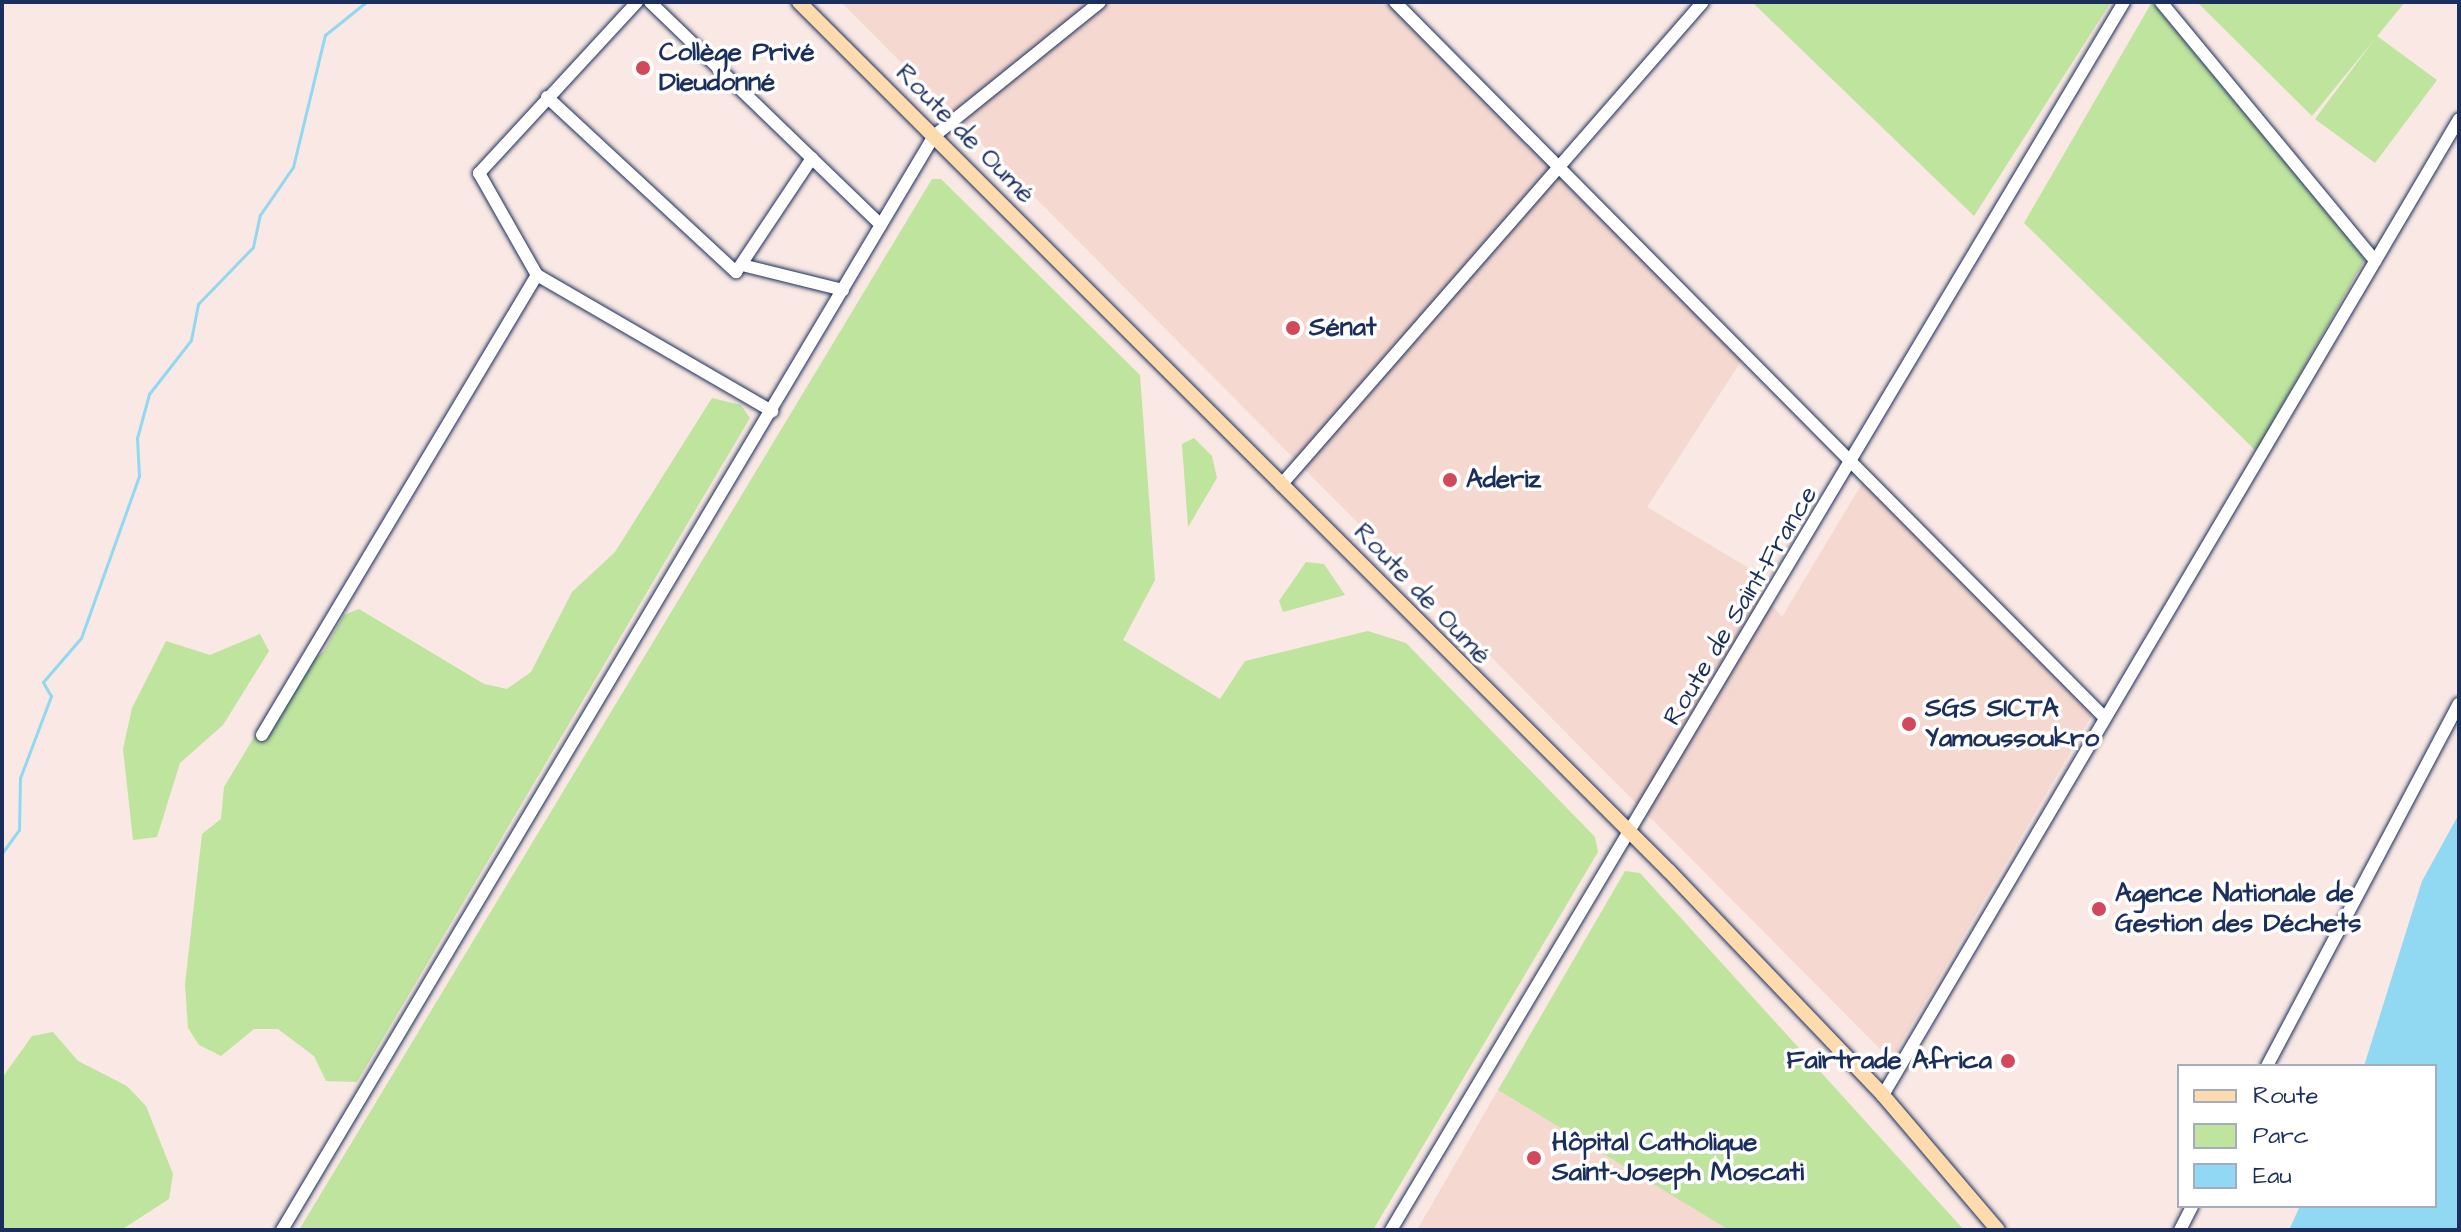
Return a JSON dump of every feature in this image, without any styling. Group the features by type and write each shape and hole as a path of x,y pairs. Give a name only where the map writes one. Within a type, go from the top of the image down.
{"main road":[{"name":"Route de Oumé","path":"799,2 1629,831 1883,1095 1998,1230"}],"street":[{"path":"637,2 479,173 537,275 772,411"},
{"path":"650,2 881,225"},
{"path":"282,1230 934,136 1100,2"},
{"path":"1395,2 2105,718"},
{"path":"1281,485 1703,2"},
{"name":"Route de Saint-France","path":"1391,1230 1629,831 1853,466 2124,2"},
{"path":"2161,2 2375,261"},
{"path":"547,97 736,272 746,266 812,158"},
{"path":"1883,1095 2459,119"},
{"path":"746,266 843,290"},
{"path":"262,735 537,275"},
{"path":"2268,1064 2459,704"},
{"path":"2180,1230 2191,1208"}],"shaded area":[{"path":"841,2 1393,2 1743,358 1647,507 1752,570 1752,581 1782,617 1863,482 2095,710 1891,1060"},
{"name":"Hôpital Catholique Saint-Joseph Moscati","path":"1498,1090 1729,1230 1417,1230"}],"green space":[{"path":"1752,2 2111,2 1974,216"},
{"path":"2152,2 2365,259 2256,451 2024,223"},
{"path":"2197,2 2405,2 2312,116"},
{"path":"2377,36 2437,80 2375,163 2315,119"},
{"path":"932,179 941,179 1140,375 1155,580 1123,640 1220,699 1245,661 1368,631 1406,643 1595,837 1598,852 1373,1230 299,1230"},
{"path":"712,398 741,405 750,418 357,1082 326,1081 314,1056 278,1029 254,1029 221,1056 199,1045 188,1028 185,984 202,834 221,819 224,787 286,684 324,651 344,615 359,609 484,684 507,689 531,672 572,592 615,552"},
{"path":"1194,438 1212,456 1217,478 1188,527 1182,444"},
{"path":"1306,562 1324,564 1345,595 1283,612 1279,601"},
{"path":"260,634 269,651 223,725 180,763 157,837 133,840 123,749 132,708 166,641 210,655"},
{"path":"1625,871 1640,873 1964,1230 1729,1230 1498,1090"},
{"path":"53,1032 78,1061 127,1086 146,1106 173,1174 169,1199 121,1230 2,1230 2,1078 32,1036"}],"water":[{"path":"2459,814 2459,1230 2289,1230 2299,1208 2437,1208 2437,1064 2365,1064 2422,881"}],"waterway":[{"path":"2,853 19,830 20,778 51,696 43,682 81,638 139,476 137,438 149,394 191,340 198,304 253,247 260,215 293,167 325,35 366,2"}],"place":[{"name":"Collège Privé Dieudonné","path":"643,68"},
{"name":"Sénat","path":"1293,328"},
{"name":"Aderiz","path":"1450,480"},
{"name":"SGS SICTA Yamoussoukro","path":"1909,724"},
{"name":"Agence Nationale de Gestion des Déchets","path":"2099,909"},
{"name":"Fairtrade Africa","path":"2008,1061"},
{"name":"Hôpital Catholique Saint-Joseph Moscati","path":"1534,1158"}]}
